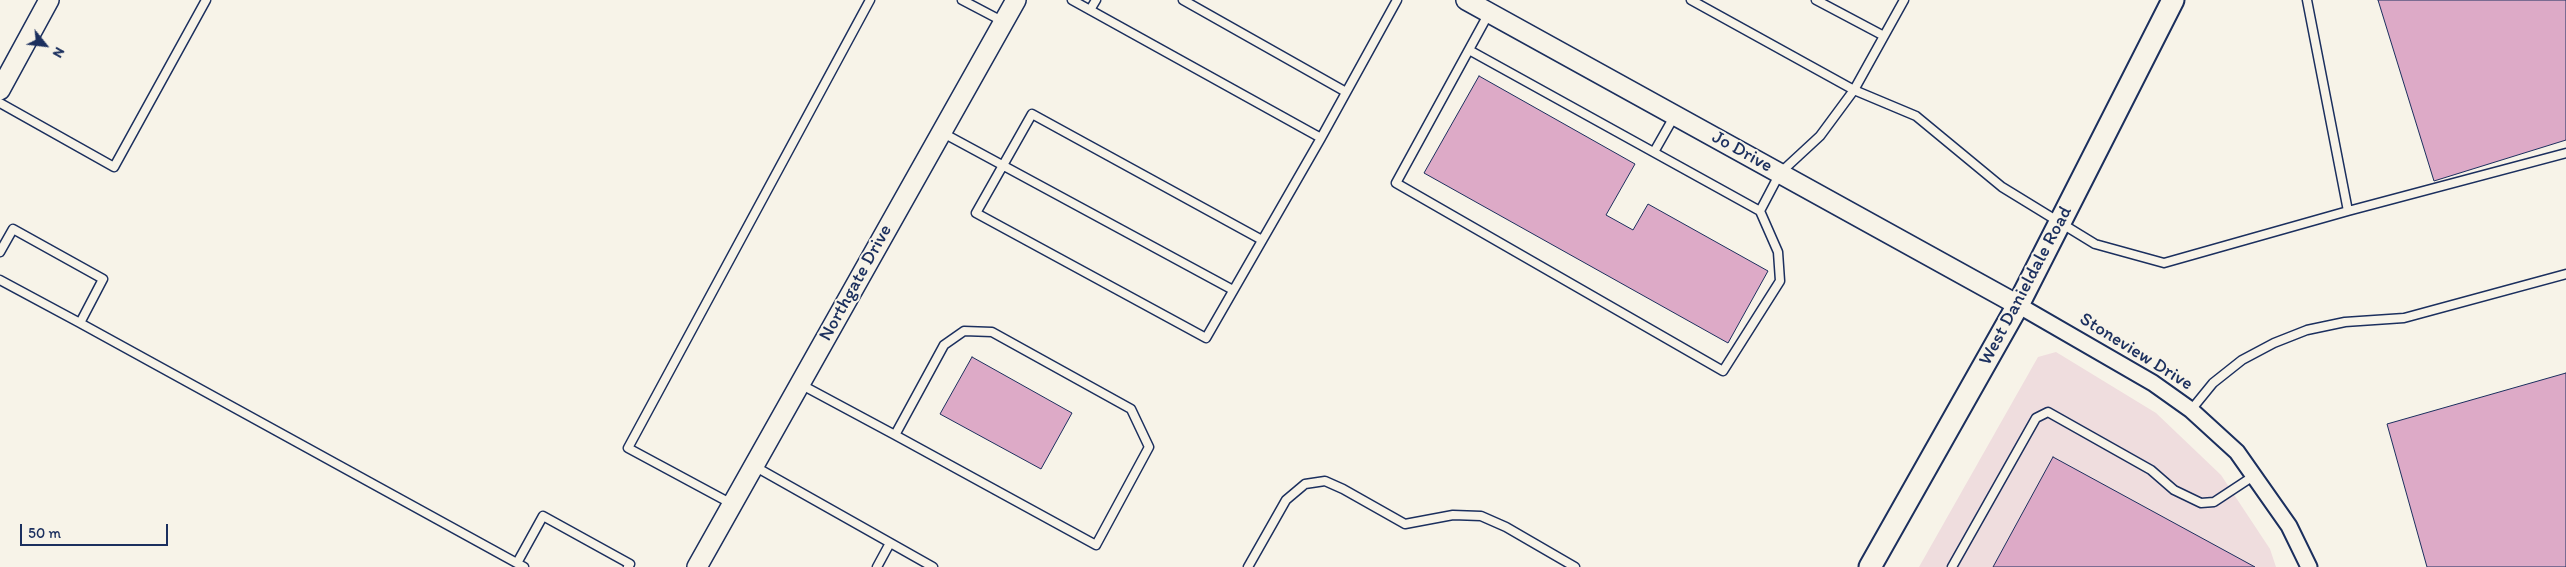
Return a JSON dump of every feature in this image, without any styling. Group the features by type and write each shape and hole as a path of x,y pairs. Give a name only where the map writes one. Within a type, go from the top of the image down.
{"main road":[{"name":"West Danieldale Road","path":"1870,567 2018,305 2173,0"}],"street":[{"name":"Northgate Drive","path":"697,567 1016,0"},
{"name":"Jo Drive","path":"1466,0 2018,305"},
{"path":"0,90 45,1"},
{"name":"Stoneview Drive","path":"2018,305 2153,383 2191,410 2237,452 2255,475 2289,526 2309,567"}],"lane":[{"path":"0,103 114,166 206,0"},
{"path":"733,504 628,448 870,0"},
{"path":"962,0 1004,22"},
{"path":"1072,0 1320,138"},
{"path":"1090,10 1096,0"},
{"path":"1183,0 1346,92"},
{"path":"1262,240 1032,114 976,213 1206,338 1233,290 1262,240 1346,92 1397,0"},
{"path":"1691,0 1854,90 1916,116 2002,187 2095,244 2164,263 2348,211 2566,154"},
{"path":"1816,0 1884,36"},
{"path":"1760,211 1780,173 1820,136 1854,90 1904,0"},
{"path":"2307,0 2348,211"},
{"path":"1469,50 1760,211 1778,252 1780,280 1723,371 1396,184 1489,13"},
{"path":"1654,152 1675,115"},
{"path":"941,132 1233,290"},
{"path":"0,252 13,229 103,279 80,323"},
{"path":"2191,410 2213,383 2242,360 2274,343 2307,330 2345,322 2404,318 2566,274"},
{"path":"0,280 520,565 543,516 630,564 628,567"},
{"path":"800,384 1096,545 1149,447 1131,410 992,332 964,331 944,345 895,435"},
{"path":"1952,567 2036,418 2048,412 2151,470 2174,490 2201,503 2214,502 2255,475"},
{"path":"753,466 933,567"},
{"path":"1248,567 1286,500 1305,484 1325,482 1343,489 1405,524 1453,515 1481,516 1506,527 1575,567"},
{"path":"877,567 890,543"}],"shaded area":[{"path":"2056,352 2156,413 2221,475 2270,549 2276,567 1919,567 2038,357"}],"building":[{"path":"2378,0 2566,0 2566,140 2434,181"},
{"path":"1479,76 1635,164 1606,215 1633,230 1648,204 1768,271 1728,343 1424,173"},
{"path":"972,357 1072,413 1041,469 940,414"},
{"path":"2566,373 2566,567 2427,567 2387,424"},
{"path":"2053,457 2255,567 1993,567"}]}
